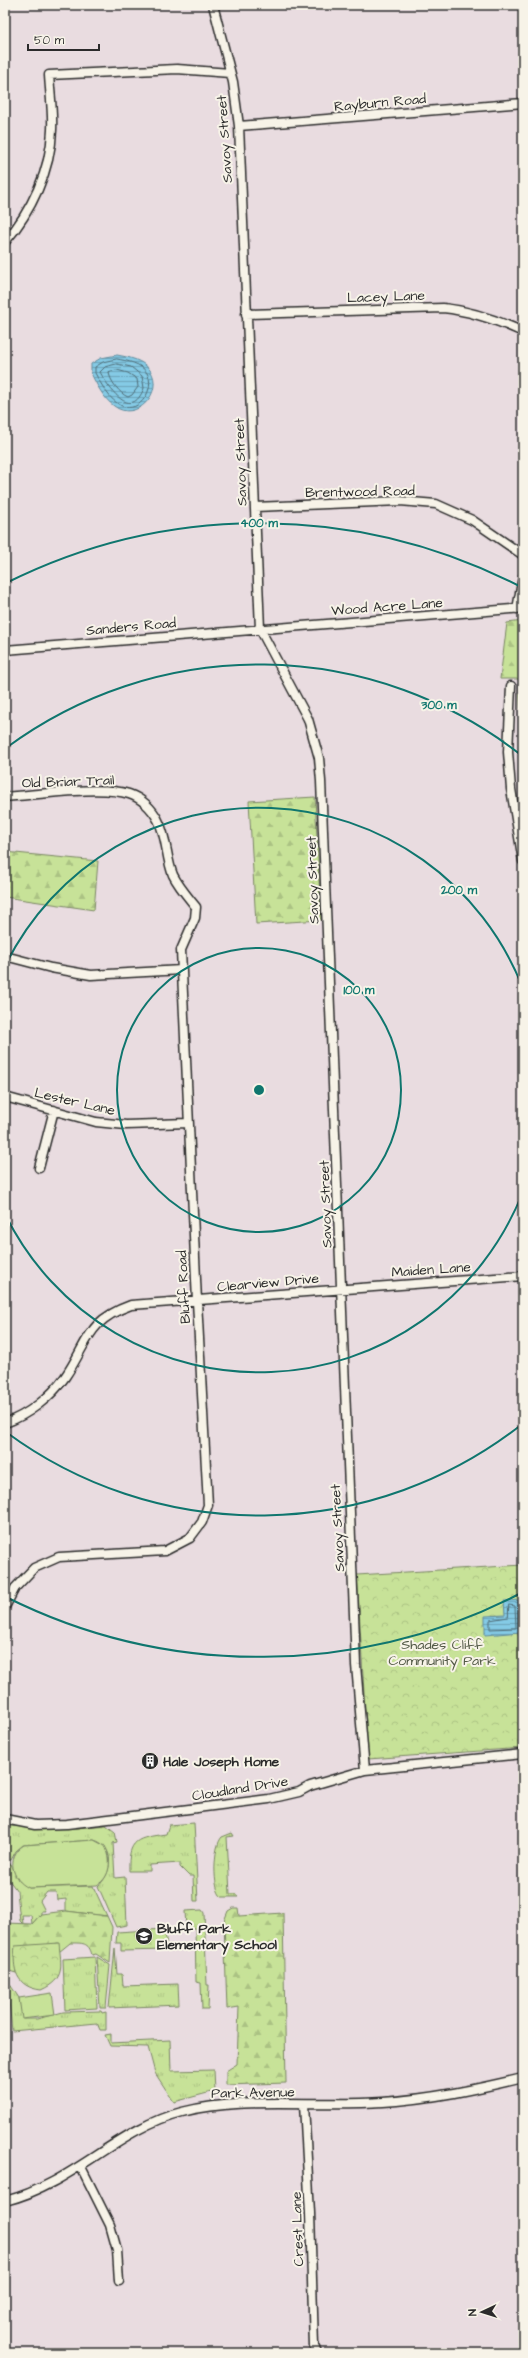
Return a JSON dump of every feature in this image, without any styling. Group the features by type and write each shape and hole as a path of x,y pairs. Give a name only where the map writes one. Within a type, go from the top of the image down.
{"street":[{"name":"Savoy Street","path":"213,5 230,72 239,126 260,628 302,704 315,740 319,758 356,1665 365,1770"},
{"path":"5,242 30,207 46,168 52,130 49,74 177,69 230,72"},
{"name":"Rayburn Road","path":"239,126 523,103"},
{"name":"Lacey Lane","path":"246,314 442,308 465,310 523,332"},
{"name":"Brentwood Road","path":"255,507 400,501 436,504 472,520 523,555"},
{"path":"520,608 523,577"},
{"name":"Wood Acre Lane","path":"260,628 520,608"},
{"name":"Sanders Road","path":"5,650 260,628"},
{"path":"511,686 508,752 511,789 523,861"},
{"name":"Old Briar Trail","path":"5,797 108,790 130,794 150,807 162,830"},
{"name":"Bluff Road","path":"5,1607 15,1588 34,1568 59,1557 165,1551 190,1538 202,1522 208,1505 196,1301 181,950 195,918 196,907 180,887 173,874 162,830"},
{"path":"5,956 51,968 91,975 182,970"},
{"name":"Lester Lane","path":"5,1096 96,1122 111,1124 188,1123"},
{"path":"39,1168 54,1110"},
{"name":"Maiden Lane","path":"341,1289 523,1276"},
{"name":"Clearview Drive","path":"5,1423 36,1406 65,1378 94,1326 105,1316 131,1305 341,1289"},
{"name":"Cloudland Drive","path":"5,1818 35,1825 67,1824 268,1799 299,1792 310,1786 365,1770 523,1754"},
{"name":"Park Avenue","path":"5,2201 46,2188 145,2125 167,2116 222,2104 383,2102 433,2097 523,2078"},
{"name":"Crest Lane","path":"304,2104 310,2213 314,2346 317,2353"},
{"path":"81,2167 110,2225 117,2250 119,2281"}],"green space":[{"path":"523,621 523,771 519,679 500,679 507,623"},
{"path":"315,797 321,920 256,924 249,801"},
{"path":"5,852 98,861 94,910 5,897"},
{"name":"Shades Cliff Community Park","path":"523,1565 523,1748 368,1759 357,1575"},
{"path":"194,1823 198,1901 194,1901 193,1876 189,1876 180,1867 180,1863 150,1865 150,1871 129,1871 130,1852 136,1842 148,1837 166,1834 169,1825"},
{"path":"106,1825 115,1832 117,1842 113,1843 115,1878 125,1877 127,1925 116,1927 98,1886 106,1875 110,1861 106,1848 101,1843 94,1840 23,1845 16,1851 11,1860 5,1861 5,1829 7,1826 77,1828"},
{"path":"232,1833 234,1836 227,1837 230,1894 236,1894 238,1897 222,1897 219,1893 215,1877 215,1858 219,1842 222,1837"},
{"path":"94,1840 105,1846 109,1856 108,1873 102,1882 97,1885 29,1888 18,1879 15,1874 13,1861 18,1850 24,1845"},
{"path":"11,1864 18,1880 29,1888 93,1886 107,1916 66,1911 66,1899 57,1900 56,1892 47,1892 40,1901 45,1911 41,1911 41,1914 32,1924 31,1915 22,1915 23,1924 20,1921 17,1891 6,1876 5,1865"},
{"path":"233,1908 238,1908 239,1916 283,1913 286,2083 226,2085 226,2071 237,2064 239,2007 227,2009 224,1921 228,1911"},
{"path":"202,1910 204,1913 207,1985 209,1985 208,2009 202,2009 201,1983 196,1982 195,1928 186,1928 185,1911"},
{"path":"66,1911 107,1916 112,1927 110,1963 96,1954 92,1955 87,1945 70,1943 59,1952 58,1943 15,1951 16,1973 6,1970 5,1923 32,1924 41,1914"},
{"path":"165,1929 167,1950 121,1951 121,1943 116,1943 117,1932"},
{"path":"59,1943 61,1965 55,1981 41,1990 26,1985 21,1981 15,1969 15,1946"},
{"path":"115,1948 117,1974 122,1974 123,1986 178,1984 179,2005 109,2008"},
{"path":"95,1957 97,2008 65,2010 63,1959"},
{"path":"97,1957 110,1965 106,2008 100,2008"},
{"path":"7,1980 19,1998 23,2019 37,2019 63,2012 101,2011 102,2013 106,2012 106,2030 100,2030 97,2023 12,2031"},
{"path":"52,1993 55,2015 22,2019 19,1998"},
{"path":"111,2034 111,2043 170,2040 171,2071 214,2070 215,2091 174,2102 155,2073 148,2047 110,2046 105,2035"}],"water":[{"path":"117,355 139,361 150,370 154,379 154,387 151,396 146,403 131,411 122,410 110,403 95,382 91,373 91,364 101,358"},
{"path":"519,1600 521,1632 485,1635 485,1616 505,1615 504,1601"}],"place":[{"name":"Hale Joseph Home","path":"150,1761"},
{"name":"Bluff Park Elementary School","path":"144,1936"}]}
